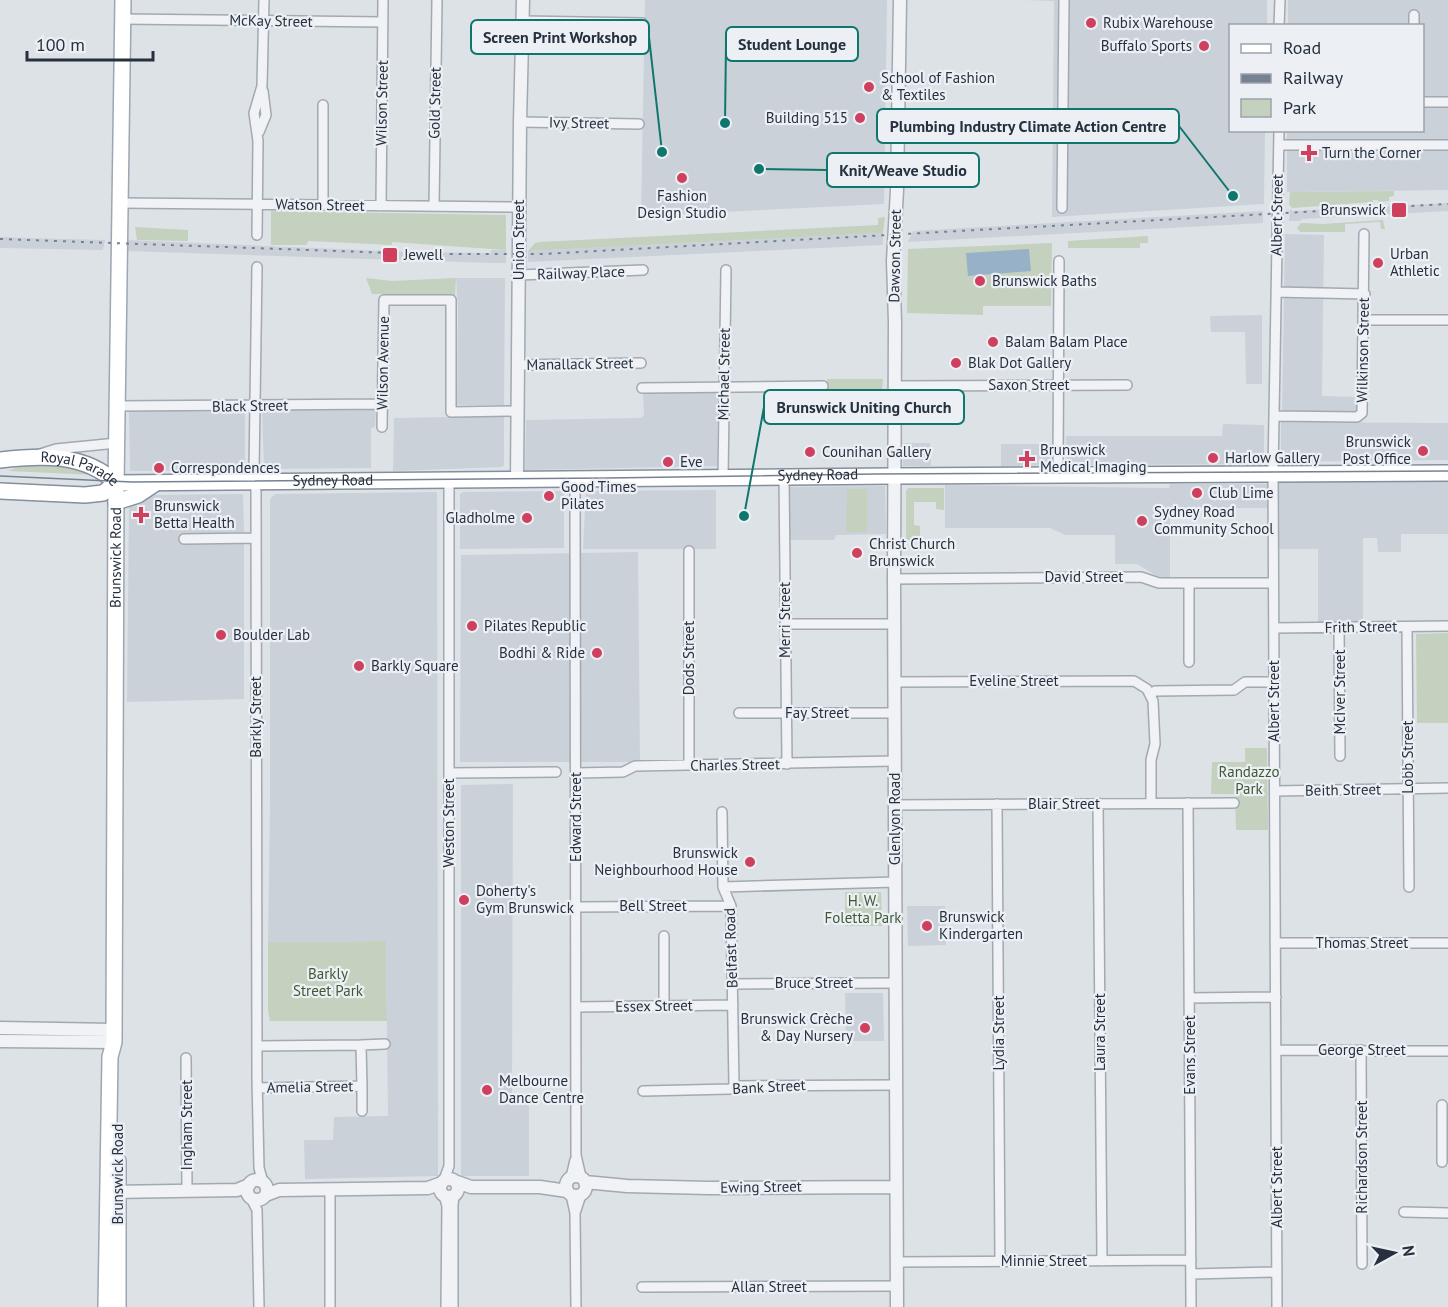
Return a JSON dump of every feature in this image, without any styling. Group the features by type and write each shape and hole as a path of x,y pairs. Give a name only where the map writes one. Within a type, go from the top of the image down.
{"main road":[{"name":"Brunswick Road","path":"106,1307 118,1057 114,1036 116,483 123,0"},
{"name":"Royal Parade","path":"0,460 55,457 77,461 105,473 116,483 103,493 85,495 0,491"},
{"name":"Sydney Road","path":"116,483 1448,473"},
{"path":"116,502 138,495 156,483"},
{"name":"Brunswick Road","path":"113,1192 118,1307"}],"street":[{"path":"257,235 258,141 255,110 262,86 264,0"},
{"name":"Wilson Street","path":"381,206 383,0"},
{"name":"Gold Street","path":"434,206 437,0"},
{"name":"Union Street","path":"517,480 523,0"},
{"name":"Dawson Street","path":"894,476 896,322 900,249 897,190 900,0"},
{"path":"1062,208 1064,0"},
{"path":"1279,24 1280,0"},
{"path":"1414,15 1414,24"},
{"name":"McKay Street","path":"123,20 383,22"},
{"path":"522,21 642,23"},
{"path":"1424,102 1448,102"},
{"path":"323,105 323,205"},
{"name":"Ivy Street","path":"520,122 639,124"},
{"name":"Albert Street","path":"1277,1307 1273,474 1279,132"},
{"path":"1279,145 1448,145"},
{"name":"Watson Street","path":"120,203 520,207"},
{"name":"Wilkinson Street","path":"1274,416 1360,416 1365,294 1364,234"},
{"path":"1058,475 1059,261"},
{"name":"Barkly Street","path":"256,267 259,1168 257,1190"},
{"name":"Railway Place","path":"519,275 643,270"},
{"name":"Michael Street","path":"723,477 726,270"},
{"path":"1276,292 1365,294"},
{"name":"Wilson Avenue","path":"382,427 384,300 452,300 451,412 517,411"},
{"path":"1363,320 1448,320"},
{"name":"Manallack Street","path":"519,365 641,363"},
{"name":"Saxon Street","path":"895,386 1127,385"},
{"path":"642,388 823,386"},
{"name":"Black Street","path":"117,406 382,404"},
{"name":"Royal Parade","path":"30,458 56,448 117,443"},
{"name":"Glenlyon Road","path":"894,476 897,1307"},
{"name":"Merri Street","path":"784,477 787,764"},
{"name":"Edward Street","path":"575,479 576,1307"},
{"name":"Weston Street","path":"449,480 449,1188 447,1206 450,1303"},
{"path":"184,539 256,538"},
{"name":"Dods Street","path":"689,550 689,765"},
{"name":"David Street","path":"894,579 1141,577 1159,583 1274,582"},
{"path":"1189,583 1189,662"},
{"path":"785,624 894,624"},
{"name":"Frith Street","path":"1274,628 1448,626"},
{"name":"McIver Street","path":"1340,627 1340,756"},
{"name":"Lobb Street","path":"1407,627 1409,888"},
{"name":"Eveline Street","path":"894,682 1134,681 1151,694"},
{"path":"1151,803 1151,759 1155,744 1151,694 1155,691 1234,690 1245,682 1274,682"},
{"name":"Fay Street","path":"739,713 894,713"},
{"name":"Charles Street","path":"576,773 623,772 635,766 895,761"},
{"path":"449,773 556,772"},
{"name":"Beith Street","path":"1275,791 1448,788"},
{"name":"Evans Street","path":"1188,803 1191,1307"},
{"name":"Blair Street","path":"895,805 1234,803"},
{"name":"Lydia Street","path":"997,804 1000,1261"},
{"name":"Laura Street","path":"1098,804 1101,1261"},
{"name":"Belfast Road","path":"722,812 723,886 731,906 734,1086"},
{"path":"723,886 896,882"},
{"name":"Bell Street","path":"576,907 731,906"},
{"path":"664,936 664,1006"},
{"name":"Thomas Street","path":"1275,943 1448,943"},
{"name":"Bruce Street","path":"732,984 896,983"},
{"path":"1189,998 1276,997"},
{"name":"Essex Street","path":"576,1006 733,1005"},
{"path":"0,1028 114,1036"},
{"path":"0,1041 114,1036"},
{"path":"257,1046 385,1044"},
{"name":"Amelia Street","path":"360,1045 362,1111"},
{"name":"George Street","path":"1276,1050 1448,1051"},
{"name":"Richardson Street","path":"1361,1050 1362,1263"},
{"name":"Ingham Street","path":"186,1058 187,1191"},
{"name":"Bank Street","path":"643,1091 730,1089 734,1086 896,1085"},
{"name":"Amelia Street","path":"257,1088 362,1086"},
{"path":"1442,1106 1445,1117 1442,1162"},
{"name":"Ewing Street","path":"257,1190 576,1186 895,1187"},
{"path":"330,1189 330,1307"},
{"path":"113,1192 257,1190 259,1307"},
{"path":"1404,1212 1448,1213"},
{"name":"Minnie Street","path":"897,1263 1191,1260"},
{"path":"1191,1274 1277,1272"},
{"name":"Allan Street","path":"642,1287 897,1286"}],"shaded area":[{"path":"645,0 887,0 884,204 641,216"},
{"path":"1023,0 1267,0 1267,24 1229,24 1229,132 1265,132 1264,204 1052,217 1054,1"},
{"path":"1288,0 1448,0 1448,190 1287,192 1287,132 1424,132 1424,24 1288,24"},
{"path":"1448,203 1448,211 1289,221 1290,209 1293,211"},
{"path":"1263,211 1263,223 908,242 913,231"},
{"path":"883,233 883,245 528,262 528,251"},
{"path":"1285,234 1324,235 1322,396 1360,397 1360,414 1282,415"},
{"path":"0,237 105,240 103,250 0,248"},
{"path":"126,240 408,252 491,253 491,250 506,250 506,263 126,251"},
{"path":"456,278 505,278 504,405 457,405"},
{"path":"1262,315 1262,384 1246,384 1245,332 1211,332 1210,316"},
{"path":"718,391 717,466 525,470 526,420 640,418 644,416 643,393"},
{"path":"376,408 375,427 371,428 371,468 264,469 262,410"},
{"path":"129,412 245,412 245,467 242,470 130,471"},
{"path":"504,416 504,465 502,467 393,471 394,418"},
{"path":"1281,422 1448,423 1448,460 1281,462"},
{"path":"1223,424 1264,425 1264,464 1066,465 1066,436 1222,436"},
{"path":"903,443 930,443 931,466 903,466"},
{"path":"1001,444 1051,444 1051,465 1001,466"},
{"path":"1276,481 1448,481 1448,534 1401,534 1401,552 1378,552 1377,538 1363,538 1363,626 1318,626 1318,549 1276,549"},
{"path":"1170,484 1267,484 1268,508 1170,508 1170,578 1157,576 1137,564 1115,564 1115,535 1065,535 1050,528 945,528 945,485 1169,488"},
{"path":"885,486 886,534 836,535 834,540 790,540 790,487"},
{"path":"716,490 716,549 583,549 586,491"},
{"path":"564,491 564,548 460,549 460,494 463,492"},
{"path":"436,492 438,1176 305,1179 304,1140 333,1140 334,1117 388,1116 386,941 268,942 270,499 275,494"},
{"path":"243,494 244,532 183,534 183,544 244,544 244,699 127,702 129,504 154,495"},
{"path":"638,552 640,762 460,762 461,555"},
{"path":"513,784 512,1101 529,1101 529,1176 461,1176 461,785"},
{"name":"Brunswick Kindergarten","path":"907,906 945,906 946,945 908,946"},
{"name":"Brunswick Crèche & Day Nursery","path":"845,993 883,993 884,1041 846,1041"}],"green space":[{"path":"1394,191 1394,196 1389,197 1389,201 1373,200 1373,202 1292,208 1289,204 1290,192"},
{"path":"271,211 506,215 506,250 392,242 392,245 308,241 307,245 271,245"},
{"path":"885,217 883,233 528,251 539,242 878,225 878,218"},
{"path":"1383,220 1385,229 1381,229 1380,222 1345,224 1345,232 1300,232 1297,228 1301,223 1323,224"},
{"path":"135,227 188,230 188,241 137,240"},
{"path":"1148,236 1148,243 1140,243 1140,248 1068,248 1068,241"},
{"name":"Brunswick Baths","path":"1052,243 1051,306 983,306 983,315 907,313 908,249"},
{"path":"366,278 392,281 456,278 455,295 372,294"},
{"path":"827,379 883,379 882,392 827,392"},
{"path":"32,462 56,462 96,475 8,471"},
{"path":"908,488 944,488 944,510 936,509 936,502 914,502 914,525 920,526 920,540 906,540 906,491"},
{"path":"847,489 867,489 867,532 846,532"},
{"path":"1448,633 1448,723 1417,723 1416,634"},
{"name":"Randazzo Park","path":"1245,748 1267,748 1268,830 1236,830 1235,794 1211,794 1212,762 1245,762"},
{"name":"H. W. Foletta Park","path":"845,892 881,892 882,926 845,926"},
{"name":"Barkly Street Park","path":"386,941 387,1021 270,1021 268,942"}],"water":[{"path":"1029,249 1031,271 968,276 966,253"}],"tram line":[{"path":"0,476 132,482 1448,471"}],"railway":[{"path":"0,239 421,254 543,254 1448,204"}],"place":[{"name":"Rubix Warehouse","path":"1091,23"},
{"name":"Buffalo Sports","path":"1204,46"},
{"name":"School of Fashion & Textiles","path":"869,87"},
{"name":"Building 515","path":"860,118"},
{"name":"Student Lounge","path":"725,123"},
{"name":"Screen Print Workshop","path":"662,152"},
{"name":"Turn the Corner","path":"1309,153"},
{"name":"Knit/Weave Studio","path":"759,169"},
{"name":"Fashion Design Studio","path":"682,178"},
{"name":"Plumbing Industry Climate Action Centre","path":"1233,196"},
{"name":"Brunswick","path":"1399,210"},
{"name":"Jewell","path":"390,255"},
{"name":"Urban Athletic","path":"1378,263"},
{"name":"Brunswick Baths","path":"980,281"},
{"name":"Balam Balam Place","path":"993,342"},
{"name":"Blak Dot Gallery","path":"956,363"},
{"name":"Brunswick Post Office","path":"1423,451"},
{"name":"Counihan Gallery","path":"810,452"},
{"name":"Harlow Gallery","path":"1213,458"},
{"name":"Brunswick Medical Imaging","path":"1027,459"},
{"name":"Eve","path":"668,462"},
{"name":"Correspondences","path":"159,468"},
{"name":"Club Lime","path":"1197,493"},
{"name":"Good Times Pilates","path":"549,496"},
{"name":"Brunswick Betta Health","path":"141,515"},
{"name":"Brunswick Uniting Church","path":"744,516"},
{"name":"Gladholme","path":"527,518"},
{"name":"Sydney Road Community School","path":"1142,521"},
{"name":"Christ Church Brunswick","path":"857,553"},
{"name":"Pilates Republic","path":"472,626"},
{"name":"Boulder Lab","path":"221,635"},
{"name":"Bodhi & Ride","path":"597,653"},
{"name":"Barkly Square","path":"359,666"},
{"name":"Brunswick Neighbourhood House","path":"750,862"},
{"name":"Doherty's Gym Brunswick","path":"464,900"},
{"name":"Brunswick Kindergarten","path":"927,926"},
{"name":"Brunswick Crèche & Day Nursery","path":"865,1028"},
{"name":"Melbourne Dance Centre","path":"487,1090"}]}
